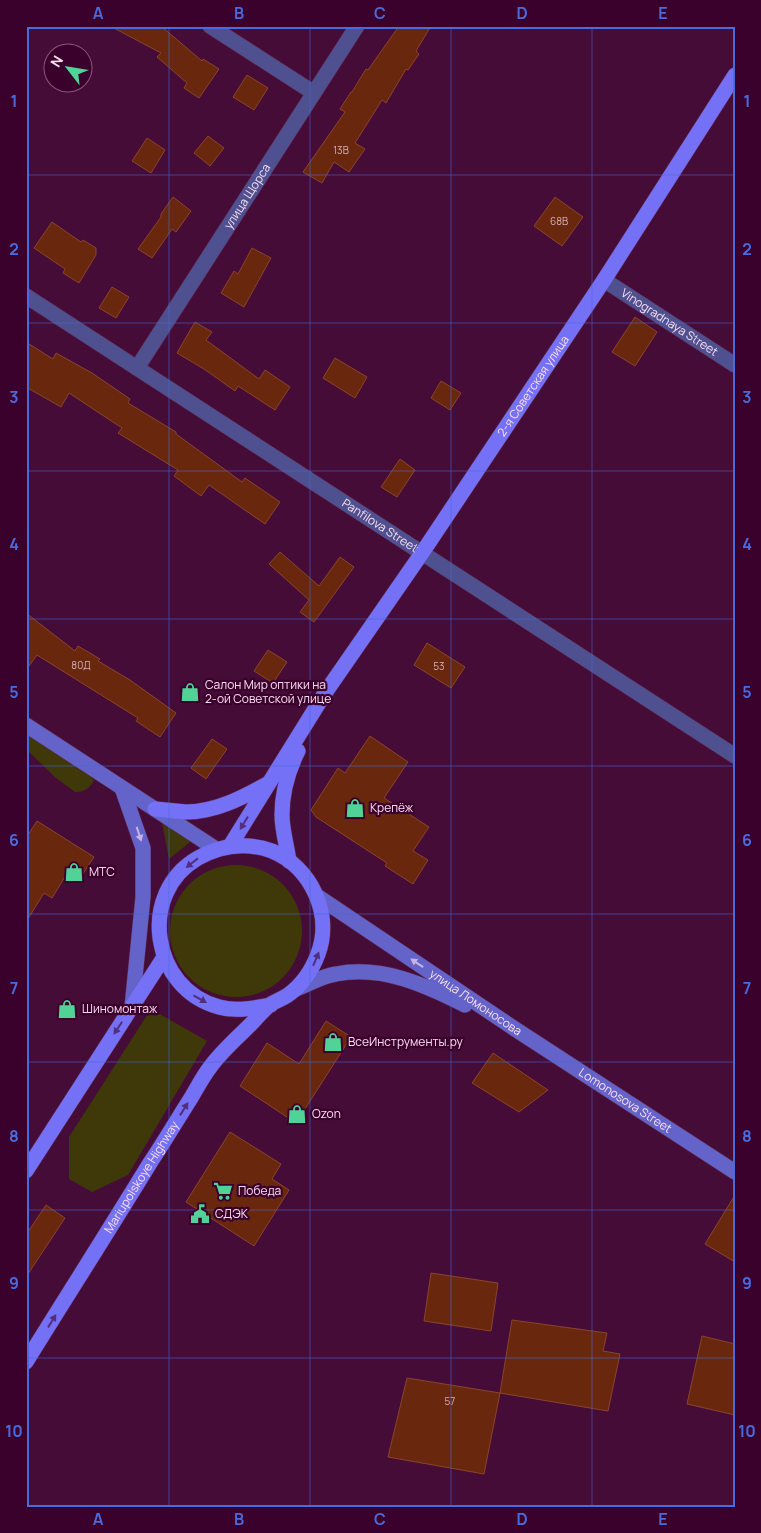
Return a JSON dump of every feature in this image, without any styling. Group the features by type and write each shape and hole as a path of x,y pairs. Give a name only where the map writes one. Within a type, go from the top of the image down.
{"main road":[{"name":"2-я Советская улица","path":"223,848 268,784 325,693 422,553 604,280 735,75"},
{"name":"2-я Советская улица","path":"289,861 282,816 285,787 292,763 325,693"},
{"name":"2-я Советская улица","path":"154,809 188,812 220,806 245,797 268,784"},
{"path":"248,846 260,848 273,852 289,861 304,875 317,896 322,918 323,929 320,951 313,967 296,989 270,1004 244,1010 219,1007 204,1002 190,992 175,977 164,957 159,942 159,916 163,900 170,886 194,860 223,848 248,846"},
{"path":"26,1172 164,957"},
{"name":"Mariupolskoye Highway","path":"26,1362 210,1066 270,1004"}],"street":[{"path":"210,26 314,93"},
{"name":"улица Щорса","path":"137,368 357,26"},
{"name":"Vinogradnaya Street","path":"604,280 735,365"},
{"name":"Panfilova Street","path":"26,296 735,756"},
{"path":"26,725 154,809 223,848"},
{"path":"122,788 143,848 143,897 132,1007"},
{"name":"улица Ломоносова","path":"317,896 515,1029"},
{"name":"улица Ломоносова","path":"296,989 335,974 365,971 388,974 432,989 515,1029"},
{"name":"Lomonosova Street","path":"515,1029 735,1172"}],"shaded area":[{"path":"31,735 84,770 94,780 91,785 87,789 75,792 56,778 26,749 26,738"},
{"path":"161,817 194,839 169,859"},
{"path":"236,865 249,866 261,870 283,884 297,906 301,918 301,944 297,956 283,978 261,992 249,996 236,997 223,996 211,992 189,978 175,956 171,944 170,931 171,918 175,906 189,884 211,870 223,866"},
{"path":"151,1009 207,1041 128,1175 92,1192 69,1179 69,1137"}],"building":[{"path":"110,26 161,26 202,61 203,59 219,69 199,98 184,88 187,83 157,57 161,53"},
{"path":"399,26 431,26 416,51 419,54 408,70 406,69 386,103 382,100 355,143 365,149 349,172 334,162 322,183 303,172 345,112 340,109 366,69 368,70"},
{"path":"247,75 268,88 254,110 233,97"},
{"path":"208,136 224,148 210,166 194,153"},
{"path":"147,138 165,150 151,173 132,161"},
{"path":"173,197 191,211 176,232 172,229 152,258 138,249"},
{"path":"555,197 583,217 562,246 534,226"},
{"path":"52,222 81,242 83,240 96,248 96,255 79,283 63,273 65,269 34,248"},
{"path":"252,248 271,258 244,307 221,293 234,271 238,274"},
{"path":"112,287 129,297 116,318 99,308"},
{"path":"635,317 657,332 635,366 612,352"},
{"path":"195,322 212,332 206,340 259,379 265,370 290,387 275,410 238,386 235,391 177,353"},
{"path":"26,342 53,359 56,353 92,373 130,399 128,403 176,432 176,434 242,482 245,478 280,502 265,524 209,485 201,496 174,476 178,470 118,433 122,428 69,393 61,407 26,387"},
{"path":"335,358 367,377 355,398 323,378"},
{"path":"441,381 461,393 450,410 431,398"},
{"path":"400,459 415,470 397,497 381,487"},
{"path":"280,552 319,586 340,557 354,567 314,622 300,612 309,600 269,564"},
{"path":"26,613 75,651 78,646 100,659 98,661 130,680 176,713 160,737 136,721 138,718 37,655 26,670"},
{"path":"427,643 465,667 451,688 414,665"},
{"path":"268,650 287,662 273,683 254,671"},
{"path":"370,736 408,762 384,798 429,827 413,851 428,860 413,884 385,866 387,863 316,817 311,810 338,768 345,773"},
{"path":"212,739 227,749 206,779 191,768"},
{"path":"37,821 94,857 77,883 66,875 52,898 44,893 26,922 26,838"},
{"path":"326,1021 351,1037 296,1123 240,1086 267,1043 299,1064"},
{"path":"493,1053 548,1090 519,1112 472,1083"},
{"path":"230,1132 281,1164 272,1179 289,1190 254,1246 186,1202"},
{"path":"735,1195 735,1262 705,1244"},
{"path":"46,1205 65,1218 26,1277 26,1235"},
{"path":"431,1273 498,1283 491,1331 424,1321"},
{"path":"512,1320 607,1333 603,1351 620,1354 608,1411 500,1393"},
{"path":"702,1336 735,1344 735,1415 687,1404"},
{"path":"407,1378 500,1393 484,1474 388,1457"}],"place":[{"name":"Салон Мир оптики на 2-ой Советской улице","path":"190,692"},
{"name":"Крепёж","path":"355,808"},
{"name":"МТС","path":"74,872"},
{"name":"Шиномонтаж","path":"67,1009"},
{"name":"ВсеИнструменты.ру","path":"333,1042"},
{"name":"Ozon","path":"297,1114"},
{"name":"Победа","path":"223,1191"},
{"name":"СДЭК","path":"200,1214"}]}
